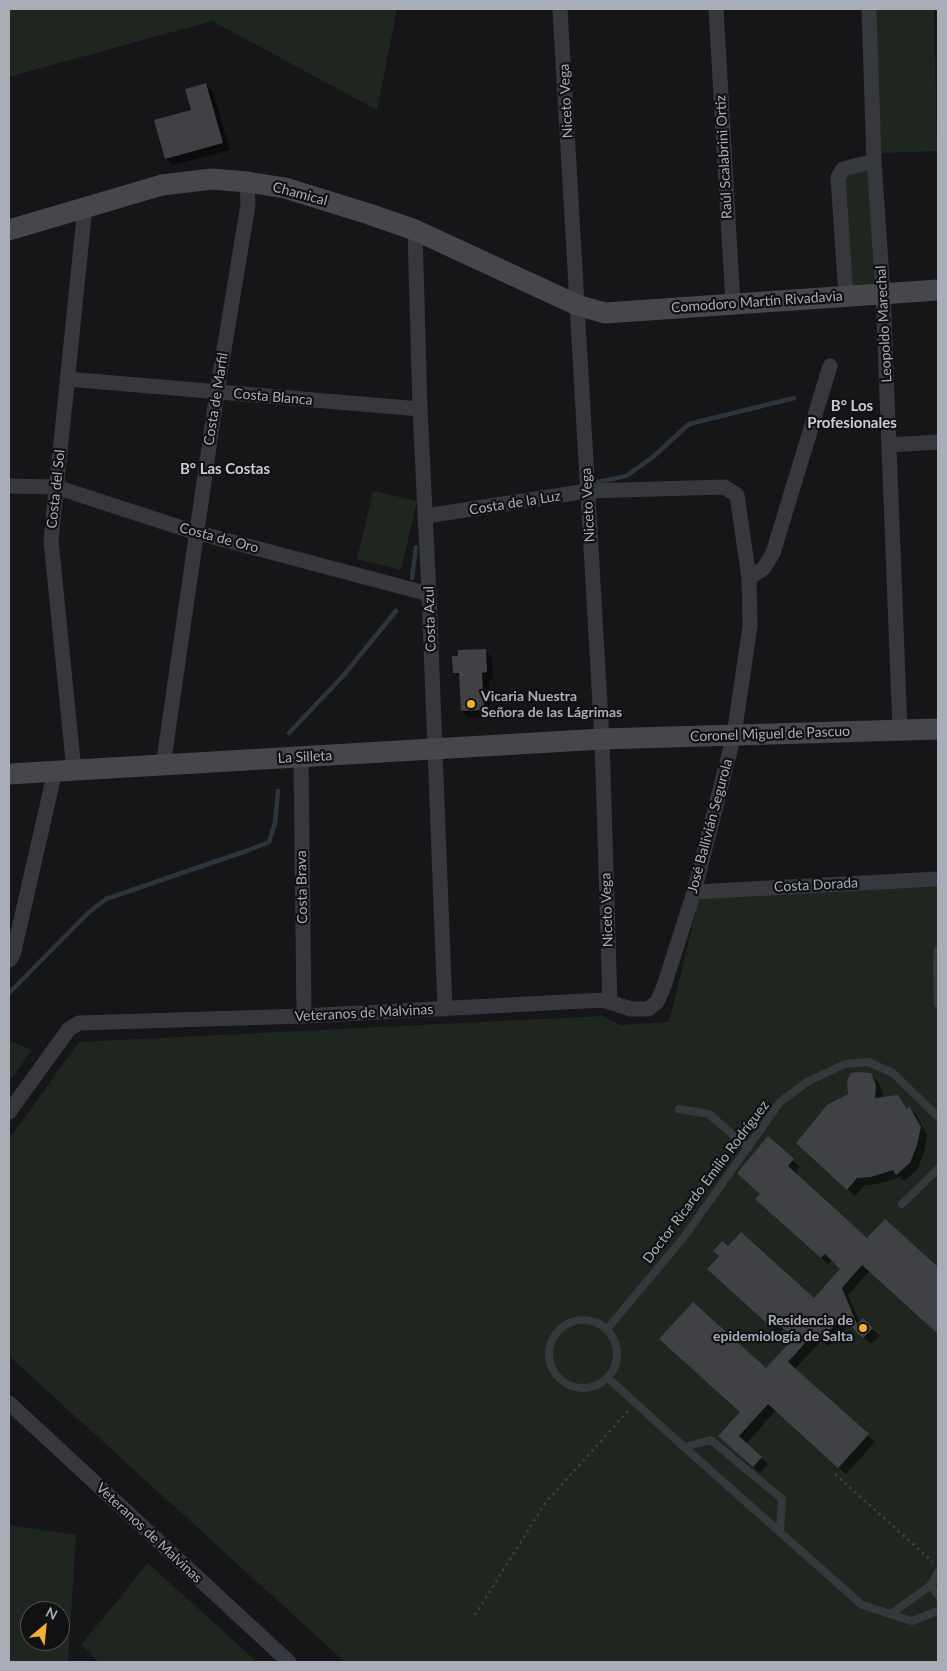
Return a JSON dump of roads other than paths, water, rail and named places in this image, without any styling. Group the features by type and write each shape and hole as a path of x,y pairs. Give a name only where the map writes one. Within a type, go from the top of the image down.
{"street":[{"name":"Niceto Vega","path":"560,9 602,739 610,1002"},
{"name":"Raúl Scalabrini Ortiz","path":"716,9 732,304"},
{"name":"Leopoldo Marechal","path":"869,9 874,161 883,292 900,730"},
{"path":"846,296 838,177 843,169 874,161"},
{"name":"Chamical","path":"9,230 162,185 212,179 247,182 285,188 415,230 577,305"},
{"name":"Costa de Marfil","path":"163,766 217,392 248,205 247,182"},
{"name":"Costa del Sol","path":"9,960 13,955 65,771 51,540 85,207"},
{"name":"Costa Azul","path":"415,230 420,408 426,516 445,1009"},
{"name":"Comodoro Martín Rivadavia","path":"577,305 605,312 883,292 938,290"},
{"path":"748,578 764,568 773,554 830,366"},
{"name":"Costa Blanca","path":"67,379 420,408"},
{"path":"889,445 938,442"},
{"name":"Costa de Oro","path":"9,486 56,487 196,532 429,594"},
{"name":"Costa de la Luz","path":"426,516 587,492 724,487 737,495 748,578"},
{"name":"José Ballivián Segurola","path":"657,1002 664,986 694,892 734,735 750,626 748,578"},
{"name":"Coronel Miguel de Pascuo","path":"602,739 938,729"},
{"name":"La Silleta","path":"9,774 602,739"},
{"name":"Costa Brava","path":"301,758 304,1016"},
{"name":"Costa Dorada","path":"694,892 938,879"},
{"name":"Veteranos de Malvinas","path":"9,1112 69,1029 78,1023 304,1016 603,1000 631,1009 648,1009 657,1002"},
{"name":"Veteranos de Malvinas","path":"9,1403 289,1662"}],"lane":[{"path":"938,950 938,1004"},
{"name":"Doctor Ricardo Emilio Rodríguez","path":"607,1329 684,1237 780,1102 807,1082 845,1064 868,1062 893,1073 938,1117"},
{"path":"679,1109 709,1114 748,1148"},
{"path":"902,1204 938,1169"},
{"path":"586,1320 597,1323 607,1329 617,1348 614,1369 608,1378 588,1388 577,1388 566,1384 557,1376 551,1367 550,1344 564,1326 574,1321 586,1320"},
{"path":"608,1378 862,1606 912,1621 938,1611"},
{"path":"684,1447 711,1440 782,1500 780,1532"},
{"path":"891,1614 931,1585 938,1572"},
{"path":"931,1585 938,1595"}],"waterway":[{"path":"598,482 626,476 653,457 689,424 794,398"},
{"path":"412,578 416,547"},
{"path":"289,733 343,676 396,611"},
{"path":"9,993 88,913 106,899 269,842 275,823 278,791"}],"place":[{"name":"Vicaria Nuestra Señora de las Lágrimas","path":"471,704"},
{"name":"Residencia de epidemiología de Salta","path":"863,1328"}],"district":[{"name":"B° Los Profesionales","path":"852,414"},
{"name":"B° Las Costas","path":"225,469"}]}
